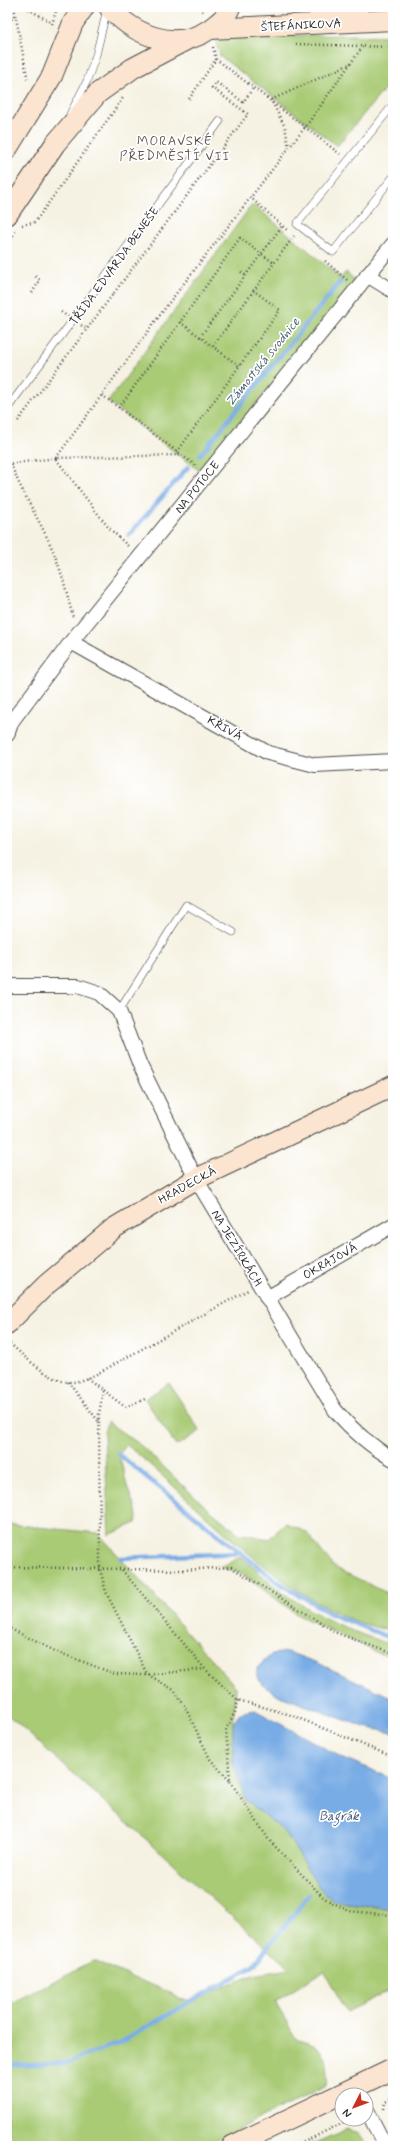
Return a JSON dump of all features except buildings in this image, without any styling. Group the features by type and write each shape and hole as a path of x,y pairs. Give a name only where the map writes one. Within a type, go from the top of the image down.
{"street":[{"path":"62,51 70,7"},
{"path":"7,149 52,76 73,23 84,7"},
{"path":"109,7 127,25 144,35 162,40 188,39 210,35 227,16 230,7"},
{"name":"ŠTEFÁNIKOVA","path":"316,7 393,20"},
{"path":"349,7 393,20"},
{"name":"ŠTEFÁNIKOVA","path":"210,35 393,20"},
{"path":"7,215 55,144 82,111 103,89 133,68 188,39"},
{"name":"NA POTOCE","path":"7,735 12,721 71,642 393,244"},
{"path":"367,275 393,291"},
{"name":"KŘIVÁ","path":"71,642 268,753 315,765 393,761"},
{"name":"NA JEZÍRKÁCH","path":"7,986 78,986 100,993 119,1011 140,1065 196,1178 335,1410 350,1428 366,1442 393,1459"},
{"name":"HRADECKÁ","path":"7,1324 52,1280 114,1228 196,1178 393,1086"},
{"name":"OKRAJOVÁ","path":"267,1298 393,1225"},
{"path":"367,2087 393,2069"},
{"path":"374,2087 393,2080"},
{"path":"232,2146 334,2103"},
{"path":"259,2146 334,2110"},
{"path":"374,2124 385,2146"}],"lane":[{"path":"55,144 86,81 96,55 109,7"},
{"path":"393,105 297,224 333,252 393,177"},
{"name":"TŘÍDA EDVARDA BENEŠE","path":"7,409 220,121"},
{"path":"119,1011 186,905 233,932"}],"path":[{"path":"14,7 28,84 31,76"},
{"path":"25,7 52,23"},
{"path":"50,34 57,7"},
{"path":"7,26 15,13"},
{"path":"210,35 216,59 306,126 348,161"},
{"path":"295,44 393,47"},
{"path":"56,458 172,298 306,126 363,46"},
{"path":"189,99 216,59"},
{"path":"271,100 350,64"},
{"path":"18,421 248,114 212,88 216,82 244,102 254,87"},
{"path":"7,246 20,225 35,222 126,95"},
{"path":"271,100 284,127 289,148"},
{"path":"200,337 282,226"},
{"path":"213,346 294,236"},
{"path":"119,408 240,238 274,263"},
{"path":"241,272 245,275"},
{"path":"32,293 40,280 35,276"},
{"path":"177,452 280,310 253,290"},
{"path":"61,312 87,329"},
{"path":"180,322 240,366"},
{"path":"102,395 207,475"},
{"path":"7,464 56,458 181,454"},
{"path":"56,458 108,527 139,558"},
{"path":"11,464 22,491 50,543 59,564 74,622"},
{"path":"7,1341 49,1375 68,1382 78,1381 87,1378 259,1284"},
{"path":"87,1378 125,1407 145,1399"},
{"path":"68,1382 99,1423"},
{"path":"103,1390 99,1423 100,1569 106,1592 147,1674 174,1690 184,1705 210,1759 230,1781 269,1840 324,1898 349,1911 393,1914"},
{"path":"7,1567 122,1570 182,1570 231,1567 337,1633 393,1654"},
{"path":"122,1570 205,1669 238,1700 291,1715 393,1757"},
{"path":"7,1627 55,1651 115,1674 147,1674 205,1669"},
{"path":"230,1781 226,1729 235,1712 238,1700"},
{"path":"296,2146 351,2120 360,2124 368,2134 377,2130"}],"green space":[{"path":"341,35 393,36 393,79 337,146 220,56 215,39 227,37"},
{"path":"251,206 255,206 341,278 346,272 357,282 200,471 108,402"},
{"path":"169,1383 200,1431 176,1446 145,1399"},
{"path":"107,1422 138,1443 207,1508 238,1533 269,1539 286,1523 306,1532 334,1567 393,1596 393,1632 347,1618 311,1599 282,1580 229,1537 127,1445 118,1455 122,1464 127,1487 136,1511 137,1519 136,1523 109,1535 104,1433"},
{"path":"7,1524 98,1533 236,1687 233,1724 245,1799 286,1833 334,1901 393,1909 393,1988 347,2012 324,1971 275,2001 296,2039 315,2046 321,2050 326,2060 328,2070 327,2085 205,2146 7,2146 7,2005 94,1961 189,2001 253,1975 290,1969 7,1714"},
{"path":"241,1557 277,1589 309,1609 350,1630 393,1645 393,1657 378,1653 298,1615 242,1574 220,1567"},
{"path":"347,2129 359,2133 366,2144 362,2146 308,2146"}],"water":[{"path":"288,1652 320,1664 393,1698 393,1733 364,1727 280,1696 264,1686 257,1677 257,1668 272,1654"},
{"name":"Bagrák","path":"255,1710 341,1757 393,1779 393,1909 334,1901 317,1885 286,1833 245,1799 233,1761 233,1724 240,1713"}],"waterway":[{"name":"Zámostská svodnice","path":"200,455 341,281"},
{"name":"Zámostská svodnice","path":"129,535 188,467"},
{"path":"118,1454 276,1581 333,1615 393,1639"},
{"path":"121,1558 241,1553"},
{"path":"7,2065 66,2063 119,2043 253,1966 309,1895"}],"district":[{"name":"MORAVSKÉ PŘEDMĚSTÍ VII","path":"175,148"}]}
